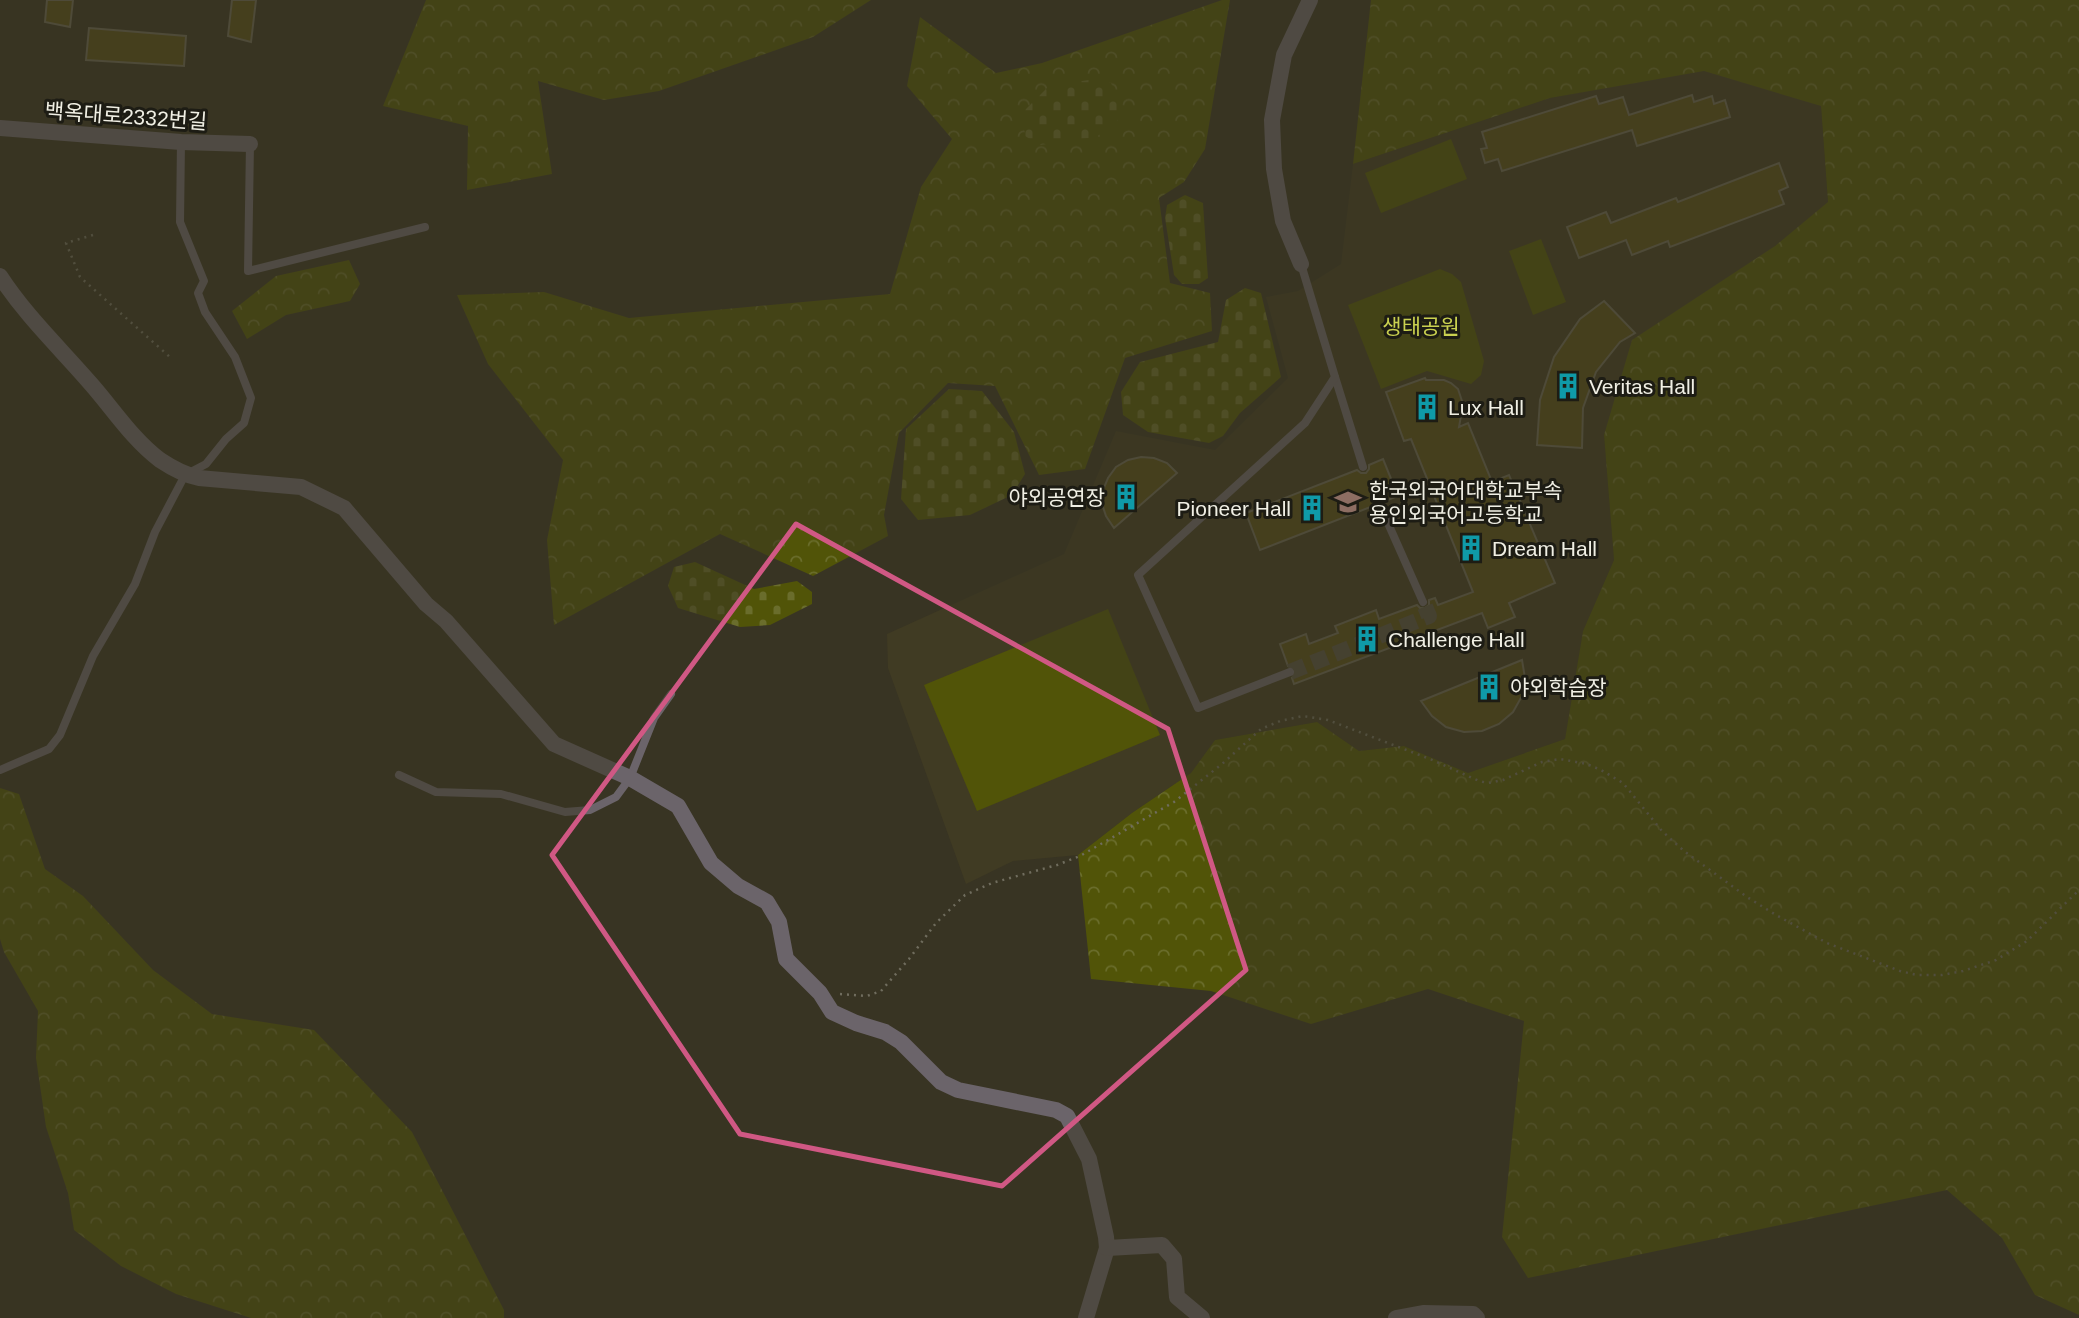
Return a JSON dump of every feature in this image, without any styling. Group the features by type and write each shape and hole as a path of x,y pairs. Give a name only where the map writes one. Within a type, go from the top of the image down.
{"street":[{"path":"1301,264 1283,221 1274,169 1272,120 1284,55 1310,0"},
{"name":"백옥대로2332번길","path":"0,128 181,142 250,144"},
{"path":"0,276 26,313 91,383 141,443 160,460 186,475 199,478 301,487 344,508 426,604 446,621 554,744 630,778 678,806 711,863 738,886 767,902 779,922 786,959 820,993 832,1012 884,1032 901,1042 942,1082 958,1090 1056,1110 1067,1116 1089,1159 1107,1248 1086,1318"},
{"path":"1107,1248 1162,1245 1174,1259 1177,1297 1202,1318"},
{"path":"1396,1318 1423,1314 1473,1314 1477,1318"}],"lane":[{"path":"0,770 49,749 60,735 93,656 135,584 155,532 186,475 206,464 226,439 244,423 251,398 235,357 205,312 198,292 204,281 180,222 181,142"},
{"path":"250,144 248,271 425,227"},
{"path":"1301,264 1363,467"},
{"path":"1290,672 1198,708 1138,575 1305,423 1335,377"},
{"path":"1379,503 1423,602"},
{"path":"399,775 436,792 501,794 565,812 590,810 616,797 630,778 654,718 671,694"}],"path":[{"path":"93,235 66,243 79,276 171,358"},
{"path":"820,993 867,996 881,991 936,923 965,895 992,883 1080,856 1174,802 1261,729 1280,720 1303,716 1328,720 1488,783 1503,780 1542,762 1560,759 1587,764 1623,783 1662,831 1684,851 1747,897 1827,943 1882,965 1917,975 1942,975 1996,960 2027,941 2079,890"}],"highlighted area":[{"path":"796,524 1168,729 1246,970 1002,1186 740,1134 552,855"}],"shaded area":[{"name":"한국외국어대학교부속 용인외국어고등학교","path":"1735,63 1821,106 1828,203 1775,246 1604,435 1614,560 1583,631 1565,739 1468,773 1404,746 1359,751 1317,722 1215,740 1191,773 1132,813 1078,855 1013,861 966,884 888,668 887,634 1064,554 1116,431 1215,450 1288,378 1266,297 1298,291 1341,264 1353,164 1550,98"}],"green space":[{"path":"426,0 871,0 813,37 659,91 604,100 538,81 552,174 467,190 468,126 383,106"},
{"path":"1222,0 1230,0 1205,149 1184,182 1159,198 1170,283 1210,293 1212,331 1125,358 1085,469 1039,475 995,386 948,383 899,433 884,515 888,536 813,576 720,534 554,625 547,540 563,460 488,364 457,295 544,292 629,318 890,294 921,187 952,139 907,86 920,17 996,73 1042,63"},
{"path":"1371,0 2079,0 2079,1315 2035,1295 2002,1238 1947,1190 1528,1278 1502,1237 1524,1021 1428,989 1311,1024 1211,991 1091,979 1078,855 1132,813 1191,773 1215,740 1317,722 1359,751 1404,746 1468,773 1565,739 1583,631 1614,560 1604,435 1632,340 1775,246 1828,202 1821,106 1704,71 1550,98 1353,164"},
{"path":"1102,78 1111,83 1121,107 1116,124 1096,137 1040,145 1025,136 1023,112 1049,86"},
{"path":"1451,139 1467,179 1381,213 1365,173"},
{"path":"1185,195 1203,203 1208,278 1199,284 1182,284 1174,275 1165,218 1167,205"},
{"path":"1541,239 1566,302 1533,315 1509,251"},
{"path":"349,260 360,284 350,301 286,315 247,339 232,311 276,276"},
{"name":"생태공원","path":"1440,269 1461,282 1484,361 1481,375 1471,384 1427,371 1381,389 1348,305"},
{"path":"1245,288 1261,293 1281,377 1240,413 1223,436 1209,443 1148,432 1123,415 1121,392 1140,362 1218,342 1226,300"},
{"path":"949,389 982,391 1014,432 1025,474 1012,495 970,515 918,520 901,499 906,429"},
{"path":"695,562 754,589 797,581 812,592 812,604 770,625 740,627 678,608 668,586 674,567"},
{"path":"1108,609 1160,735 977,811 924,685"},
{"path":"0,788 19,794 45,869 83,896 153,970 212,1014 314,1030 412,1132 504,1310 504,1318 251,1318 176,1294 121,1266 74,1230 68,1193 46,1127 36,1058 38,1011 4,952 0,939"}],"building":[{"path":"47,0 73,0 70,27 45,22"},
{"path":"232,0 256,0 251,42 228,36"},
{"path":"89,28 186,36 184,66 86,60"},
{"path":"1692,95 1694,102 1712,96 1714,104 1725,100 1730,117 1637,146 1632,130 1502,171 1498,159 1485,163 1481,149 1487,148 1482,132 1596,96 1599,104 1623,97 1629,115"},
{"path":"1779,163 1788,187 1779,191 1784,204 1670,247 1668,241 1632,255 1626,240 1579,258 1567,227 1606,212 1611,223 1676,198 1678,202"},
{"name":"Veritas Hall","path":"1604,301 1635,333 1620,342 1596,372 1583,408 1582,448 1537,445 1540,400 1554,357 1580,319"},
{"path":"1425,378 1444,380 1458,389 1463,404 1459,427 1468,423 1492,482 1509,475 1555,583 1509,603 1515,617 1488,628 1482,613 1294,684 1292,678 1296,670 1288,666 1280,644 1306,634 1309,644 1338,633 1335,626 1376,610 1379,619 1417,605 1425,608 1429,605 1429,600 1435,598 1438,605 1473,592 1411,439 1404,441 1386,392"},
{"name":"야외공연장","path":"1141,457 1167,463 1177,473 1114,528 1102,504 1103,490 1116,467"},
{"name":"Pioneer Hall","path":"1383,459 1398,496 1385,501 1382,497 1377,497 1373,500 1373,506 1260,550 1246,513 1357,470 1366,473 1369,465"},
{"name":"야외학습장","path":"1522,660 1525,678 1522,696 1513,712 1499,724 1482,731 1464,732 1446,727 1432,716 1421,701"}],"tunnel":[{"path":"1290,672 1429,616 1423,602"}],"place":[{"name":"Veritas Hall","path":"1568,386"},
{"name":"Lux Hall","path":"1427,407"},
{"name":"야외공연장","path":"1126,497"},
{"name":"한국외국어대학교부속 용인외국어고등학교","path":"1348,502"},
{"name":"Pioneer Hall","path":"1312,508"},
{"name":"Dream Hall","path":"1471,548"},
{"name":"Challenge Hall","path":"1367,639"},
{"name":"야외학습장","path":"1489,687"}]}
